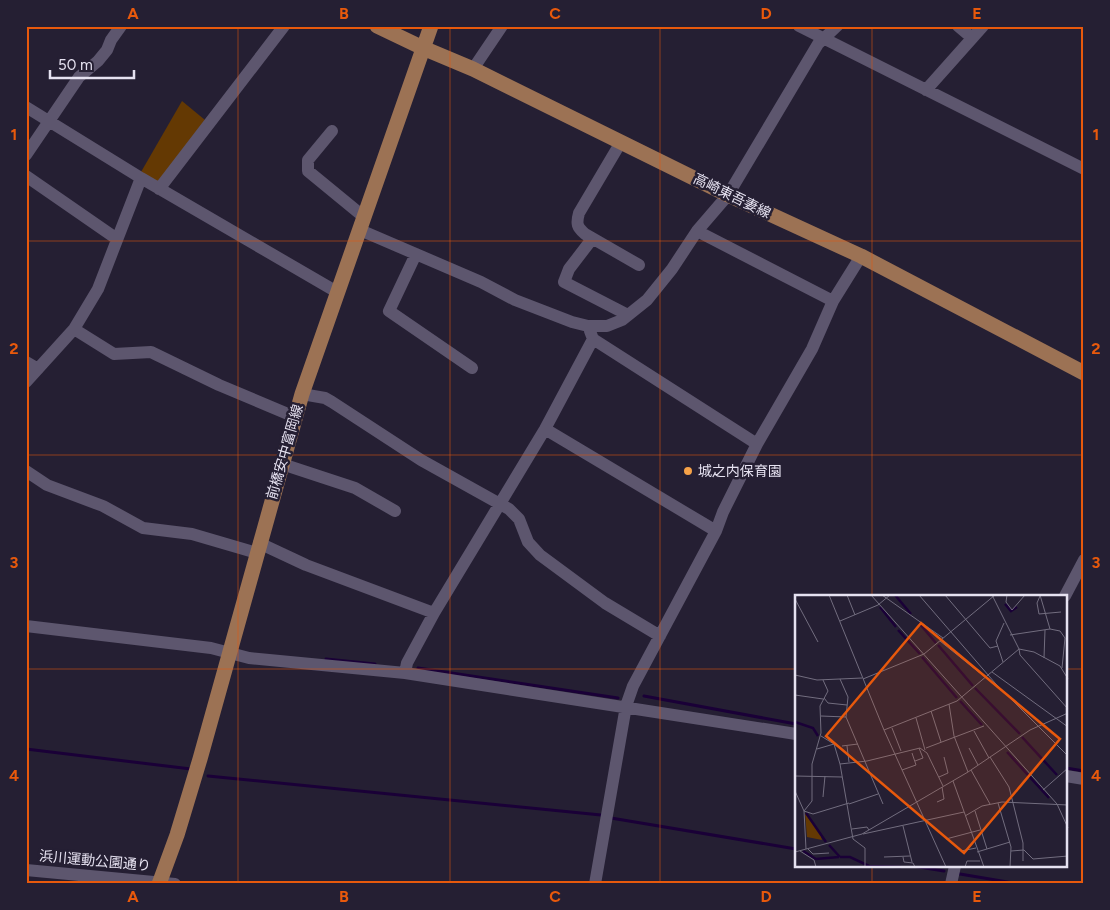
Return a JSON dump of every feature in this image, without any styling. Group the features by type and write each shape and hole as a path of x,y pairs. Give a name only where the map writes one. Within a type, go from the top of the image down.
{"main road":[{"name":"高崎東吾妻線","path":"377,26 473,69 728,195 861,256 1084,372"},
{"name":"前橋安中富岡線","path":"165,883 295,416 336,292 431,26"}],"street":[{"path":"26,155 79,78 107,50 111,40 121,26"},
{"path":"159,189 284,26"},
{"path":"473,69 502,26"},
{"path":"799,26 1084,169"},
{"path":"332,131 308,160 308,171 362,223 416,254 481,282 515,300 572,322 588,326 607,326 622,320 647,300 672,269 696,231 728,195 823,39 837,26"},
{"path":"958,26 971,37"},
{"path":"926,90 982,26"},
{"path":"26,107 140,178 336,292"},
{"path":"621,142 579,213 576,222 578,228 592,239 639,265"},
{"path":"26,176 117,239"},
{"path":"26,382 74,329 98,289 140,178"},
{"path":"696,231 833,302"},
{"path":"592,239 569,269 564,282 628,315"},
{"path":"416,254 389,311 472,368"},
{"path":"596,884 626,706 633,686 716,531 723,512 757,444 812,349 833,302 861,256"},
{"path":"588,326 593,339 757,444"},
{"path":"74,329 114,354 151,352 219,385 295,416"},
{"path":"405,673 407,663 434,613 545,429 593,339"},
{"path":"26,362 38,369"},
{"path":"302,394 324,398 421,460 501,504 519,519 528,542 540,555 605,603 660,636"},
{"path":"545,429 716,531"},
{"path":"282,464 355,488 395,511"},
{"path":"26,471 47,485 103,506 142,528 192,534 258,548 434,613"},
{"path":"1066,595 1084,560"},
{"path":"26,626 211,648 249,658 405,673 795,734"},
{"path":"1068,776 1084,779"},
{"path":"952,884 954,868"},
{"name":"浜川運動公園通り","path":"26,870 165,883"}],"shaded area":[{"path":"182,101 205,120 158,182 141,172"}],"waterway":[{"path":"326,659 375,664"},
{"path":"418,668 618,698"},
{"path":"644,696 795,724"},
{"path":"26,749 191,769"},
{"path":"1068,768 1084,771"},
{"path":"208,776 601,815"},
{"path":"611,818 795,849"},
{"path":"925,868 944,871"},
{"path":"960,874 1020,884"}],"place":[{"name":"城之内保育園","path":"688,471"}]}
